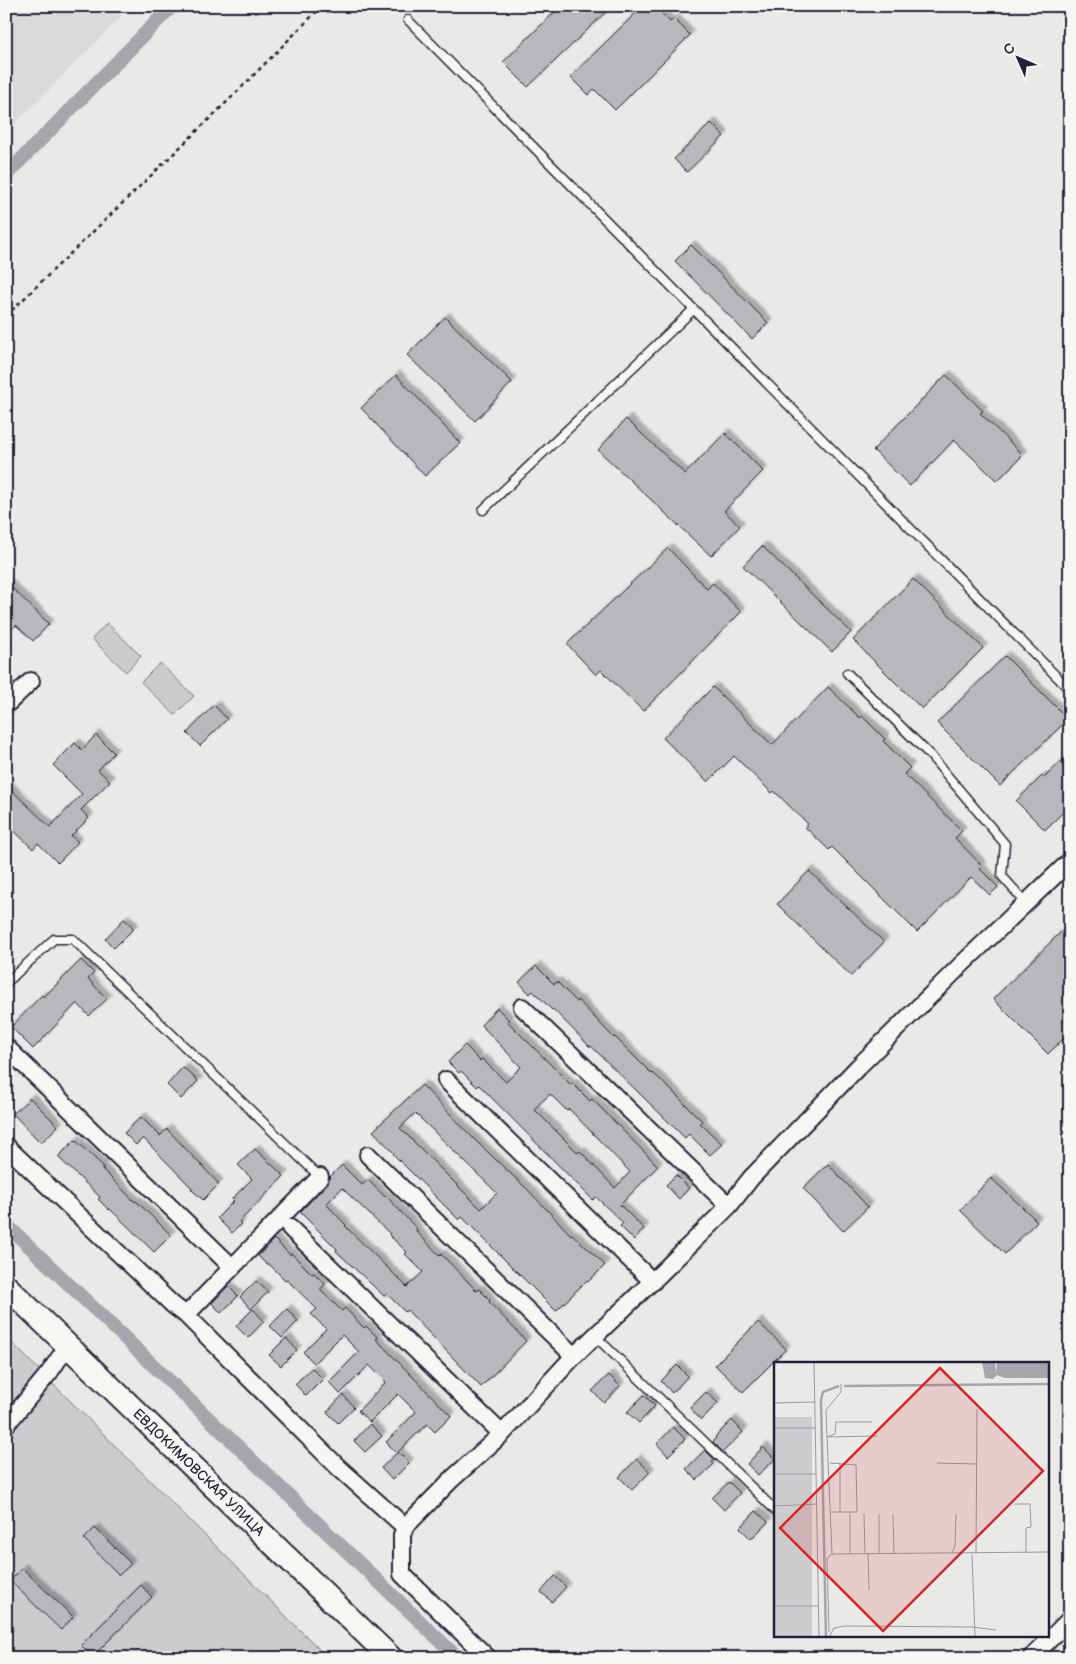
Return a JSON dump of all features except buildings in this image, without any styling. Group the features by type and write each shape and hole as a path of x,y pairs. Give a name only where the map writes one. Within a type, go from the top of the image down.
{"main road":[{"name":"ЕВДОКИМОВСКАЯ УЛИЦА","path":"6,1286 391,1658"}],"street":[{"path":"6,705 30,681"},
{"path":"488,1658 402,1574 402,1535 404,1527 452,1479 502,1434 574,1356 653,1282 729,1206 751,1178 961,965 1070,861"},
{"path":"522,1007 729,1206"},
{"path":"6,1047 232,1267"},
{"path":"446,1080 653,1282"},
{"path":"6,1146 173,1305 186,1315 338,1467 404,1527"},
{"path":"368,1155 574,1356"},
{"path":"186,1315 320,1177"},
{"path":"290,1228 502,1434"},
{"path":"6,1425 49,1373 68,1346"},
{"path":"1051,1631 1070,1619"},
{"path":"1031,1658 1047,1636"}],"lane":[{"path":"408,20 1070,690"},
{"path":"483,510 694,309"},
{"path":"847,673 930,755 1005,844 1002,876 1026,904"},
{"path":"6,983 54,939 73,939 320,1177"},
{"path":"595,1336 774,1509"}],"path":[{"path":"6,316 233,96 322,6"}],"shaded area":[{"path":"6,6 112,6 122,16 6,133"},
{"path":"107,623 141,656 126,672 92,639"},
{"path":"160,663 194,696 175,715 141,682"},
{"path":"6,1337 328,1658 6,1658"}],"waterway":[{"path":"6,175 172,6"},
{"path":"6,1224 458,1658"}]}
